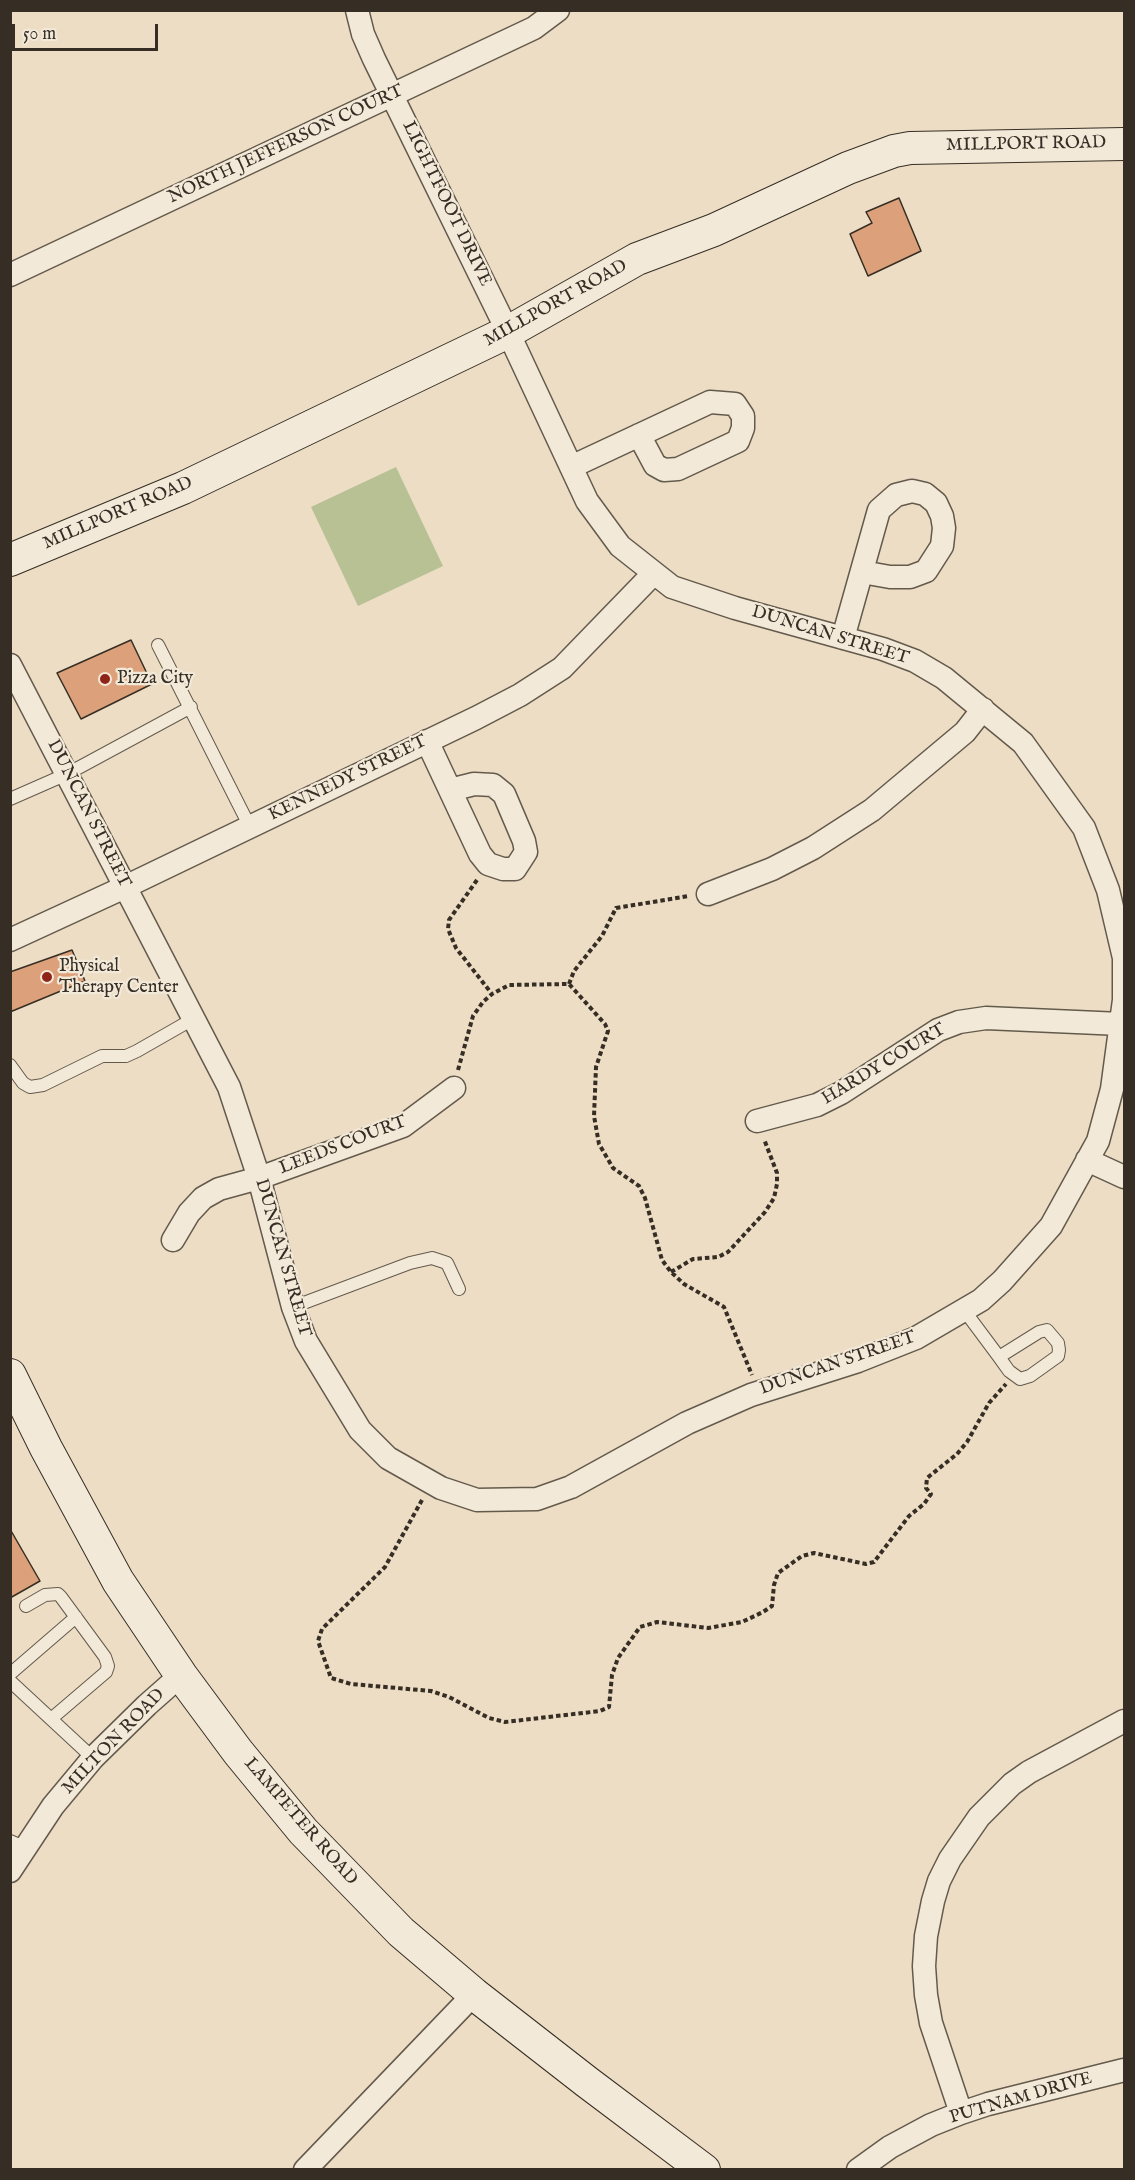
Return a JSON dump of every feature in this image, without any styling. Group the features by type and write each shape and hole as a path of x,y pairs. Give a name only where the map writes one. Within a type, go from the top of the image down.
{"main road":[{"name":"MILLPORT ROAD","path":"10,560 183,488 508,332 637,259 714,230 849,168 894,151 932,147 1125,144"},
{"name":"LAMPETER ROAD","path":"10,1375 46,1448 118,1581 181,1675 238,1752 303,1831 401,1932 474,1994 704,2169"}],"street":[{"name":"LIGHTFOOT DRIVE","path":"357,10 363,33 508,332"},
{"name":"NORTH JEFFERSON COURT","path":"10,275 534,28 558,10"},
{"name":"DUNCAN STREET","path":"10,664 229,1087 259,1178 293,1307 306,1341 360,1430 388,1458 429,1482 477,1500 537,1499 571,1487 687,1423 759,1392 858,1361 916,1338 981,1300 1002,1281 1051,1226 1098,1141 1112,1089 1124,1000 1124,958 1108,890 1084,828 1023,744 944,678 915,661 883,649 672,587 620,546 587,501 508,332"},
{"path":"571,467 639,435"},
{"path":"843,638 862,572"},
{"name":"KENNEDY STREET","path":"10,940 250,827 520,694 562,668 654,573"},
{"path":"708,894 772,868 813,848 872,810 965,732 983,710"},
{"path":"427,741 480,854 488,864 503,869 515,868 526,852 524,841 504,794 493,785 474,784 450,790"},
{"name":"HARDY COURT","path":"757,1121 816,1105 841,1093 938,1030 959,1022 986,1018 1121,1024"},
{"name":"LEEDS COURT","path":"173,1240 189,1213 203,1198 219,1189 259,1178 403,1126 454,1088"},
{"path":"1087,1160 1125,1177"},
{"name":"MILTON ROAD","path":"10,1871 18,1845 93,1758 181,1675"},
{"path":"961,2113 931,2023 926,1995 924,1966 926,1936 939,1881 950,1859 979,1817 1012,1784 1029,1772 1125,1722"},
{"path":"305,2169 474,1994"},
{"name":"PUTNAM DRIVE","path":"858,2169 890,2147 931,2125 961,2113 988,2104 1125,2070"}],"lane":[{"path":"158,645 250,827"},
{"path":"11,797 67,774 191,707"},
{"path":"10,1065 23,1083 30,1087 43,1086 102,1056 126,1056 193,1019"},
{"path":"293,1307 410,1263 432,1258 447,1263 459,1289"},
{"path":"964,1310 999,1358 1014,1376 1020,1379 1030,1376 1058,1356 1058,1343 1047,1330 1039,1332 999,1358"},
{"path":"26,1605 45,1595 58,1594 105,1657 108,1666 106,1672 51,1719"},
{"path":"10,1674 76,1617"},
{"path":"10,1681 93,1758"}],"path":[{"path":"488,864 449,920 448,929 456,948 492,994"},
{"path":"568,984 574,971 602,936 616,908 708,894"},
{"path":"454,1088 473,1016 483,1002 509,985 568,984 605,1024 608,1031 596,1066 594,1116 598,1144 613,1168 639,1186 645,1198 662,1260 671,1272 684,1284 724,1307 759,1392"},
{"path":"671,1272 693,1259 718,1257 728,1252 765,1212 774,1198 777,1173 757,1121"},
{"path":"429,1482 420,1506 384,1568 322,1629 318,1641 331,1678 351,1684 431,1691 449,1696 489,1718 505,1722 600,1711 609,1707 612,1675 618,1658 640,1627 657,1622 708,1628 742,1622 772,1606 778,1573 802,1556 814,1553 866,1564 874,1562 909,1515 924,1504 932,1494 926,1488 927,1478 957,1454 967,1442 989,1403 1014,1376"}],"green space":[{"path":"396,467 443,566 358,606 311,507"}],"building":[{"path":"899,198 921,251 868,276 850,234 872,223 866,212"},
{"name":"Pizza City","path":"131,640 152,684 81,719 57,673"},
{"name":"Physical Therapy Center","path":"72,950 85,981 10,1012 10,972"},
{"path":"10,1529 40,1581 10,1598"}],"place":[{"name":"Pizza City","path":"105,679"},
{"name":"Physical Therapy Center","path":"47,977"}]}
